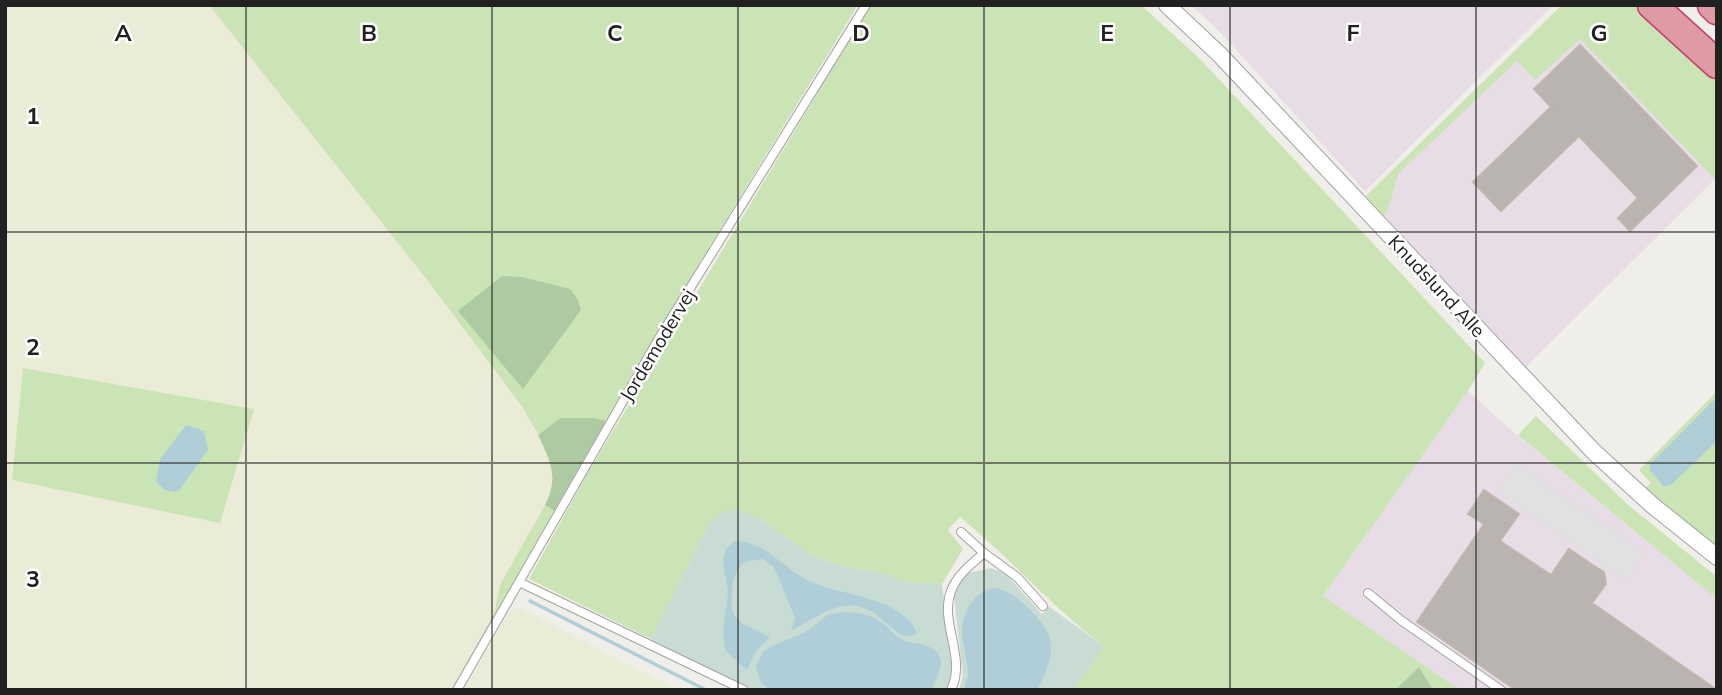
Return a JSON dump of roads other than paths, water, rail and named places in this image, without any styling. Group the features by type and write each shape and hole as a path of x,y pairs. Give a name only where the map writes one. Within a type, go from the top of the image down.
{"highway":[{"path":"1652,5 1717,64"},
{"path":"1712,5 1717,10"}],"street":[{"name":"Knudslund Alle","path":"1167,5 1220,55 1594,452 1652,505 1717,557"}],"lane":[{"name":"Jordemodervej","path":"457,690 661,335 866,5"},
{"path":"961,532 1017,577 1043,606"},
{"path":"951,690 957,671 949,614 950,592 963,571 984,552"},
{"path":"519,582 744,690"},
{"path":"1368,593 1402,621 1501,690"}],"water":[{"path":"1717,397 1717,441 1672,484 1664,487 1650,470 1650,464"},
{"path":"186,425 204,431 208,450 178,492 165,490 156,482 160,459"},
{"path":"735,541 756,545 809,581 870,599 900,612 917,634 904,636 873,612 856,606 827,611 791,631 795,618 774,567 763,559 747,561 741,565 733,580 731,606 741,623 770,637 756,651 747,670 726,651 723,634 728,593 723,561 726,549"},
{"path":"996,588 1021,601 1049,635 1051,655 1037,690 963,690 968,674 962,634 965,614 977,597"},
{"path":"847,612 873,618 902,640 936,651 941,662 931,690 770,690 761,683 756,666 763,652 807,631 829,614"}],"waterway":[{"path":"530,601 706,690"}]}
